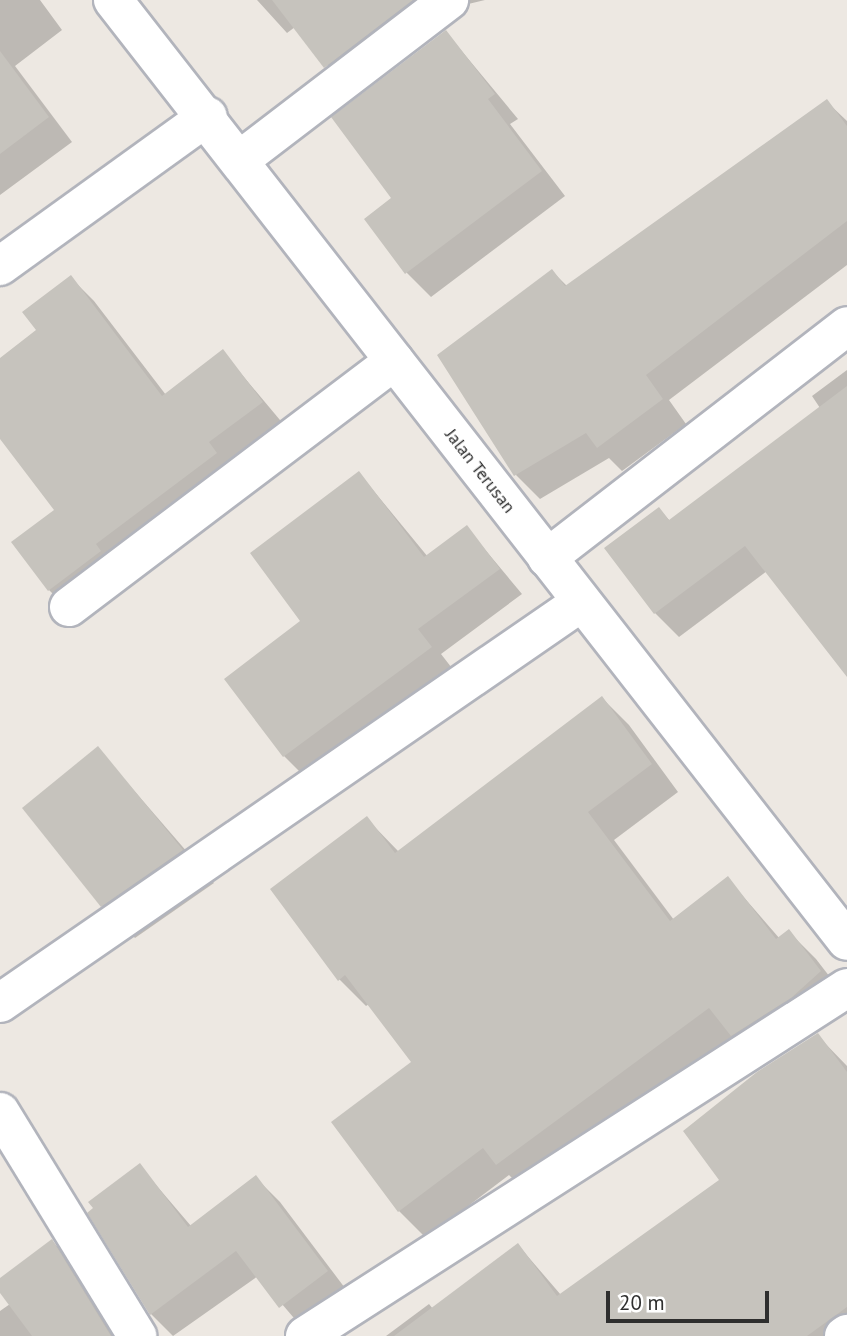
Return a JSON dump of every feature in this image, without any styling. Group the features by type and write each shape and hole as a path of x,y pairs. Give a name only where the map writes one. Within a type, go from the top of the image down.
{"street":[{"name":"Jalan Terusan","path":"114,0 242,159 580,603 847,941"},
{"path":"242,159 449,0"},
{"path":"0,266 208,116"},
{"path":"547,558 847,326"},
{"path":"69,607 394,361"},
{"path":"0,1003 580,603"},
{"path":"305,1336 847,988"},
{"path":"0,1112 137,1336"}],"building":[{"path":"272,0 413,0 324,68"},
{"path":"446,30 495,94 488,99 542,171 405,274 364,219 391,198 331,117"},
{"path":"0,51 49,117 0,154"},
{"path":"827,99 847,126 847,221 646,375 663,399 597,448 586,433 514,476 437,355 552,269 565,286"},
{"path":"71,275 162,396 223,349 263,402 209,442 217,453 96,544 101,551 48,591 11,542 54,510 0,439 0,358 36,330 22,312"},
{"path":"847,386 847,677 745,546 654,614 604,548 659,507 669,520"},
{"path":"359,471 424,557 467,525 500,569 418,629 432,647 283,757 224,679 300,621 250,553"},
{"path":"602,696 652,764 588,812 670,921 728,876 776,939 789,929 821,971 791,998 731,1036 709,1008 496,1165 483,1148 398,1212 331,1122 411,1062 345,975 338,981 270,889 367,816 395,853"},
{"path":"98,746 183,850 101,907 22,808"},
{"path":"818,1033 847,1072 847,1307 807,1336 394,1336 518,1243 557,1296 719,1180 683,1131 757,1072"},
{"path":"140,1163 188,1227 256,1175 328,1271 279,1308 236,1251 150,1315 87,1213 93,1208 88,1202"},
{"path":"52,1239 111,1336 32,1336 0,1293 0,1278"}]}
